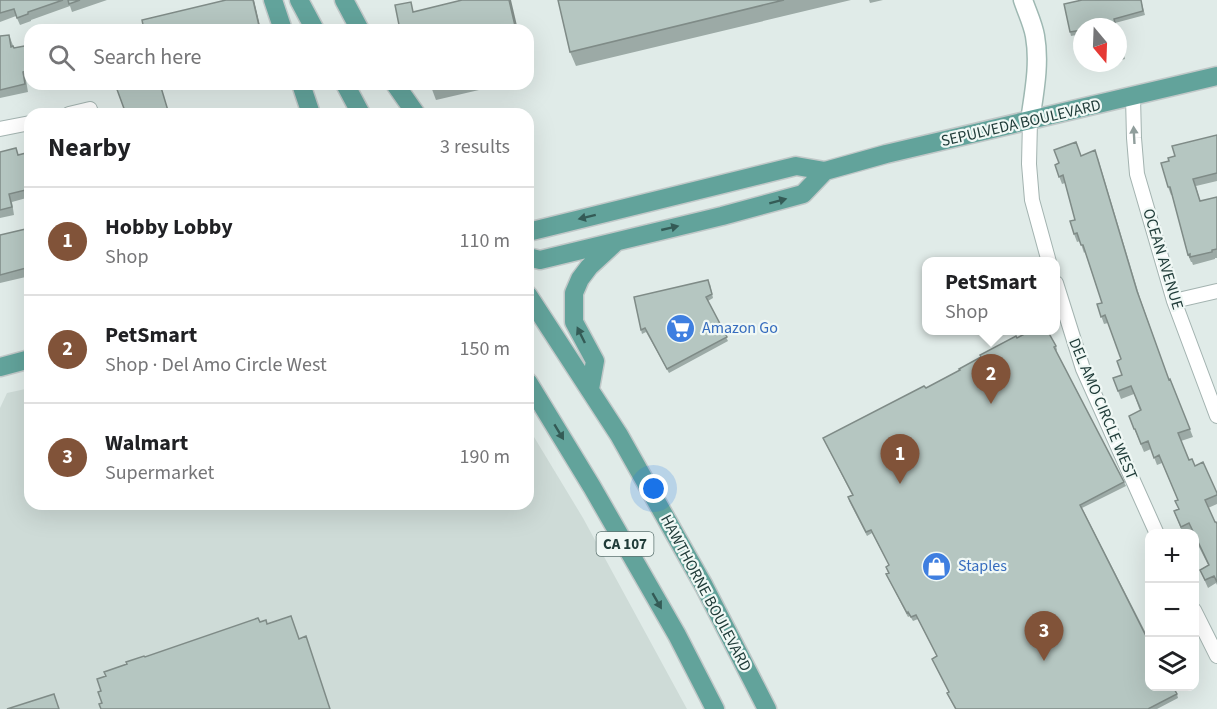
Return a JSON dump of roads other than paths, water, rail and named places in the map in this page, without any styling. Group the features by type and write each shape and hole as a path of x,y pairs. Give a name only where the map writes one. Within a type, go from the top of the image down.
{"main road":[{"path":"273,0 281,24"},
{"path":"298,0 312,24"},
{"path":"344,0 357,24"},
{"name":"SEPULVEDA BOULEVARD","path":"534,230 796,165 825,171 886,154 1217,76"},
{"path":"303,90 308,108"},
{"path":"348,90 358,108"},
{"path":"399,90 412,108"},
{"path":"534,258 540,260 803,194 825,171"},
{"path":"590,389 595,361 574,322 574,293 589,267 618,240"},
{"name":"HAWTHORNE BOULEVARD","path":"534,304 620,435 698,576 767,709"},
{"path":"0,366 24,360"},
{"name":"CA 107","path":"534,392 677,635 715,709"}],"street":[{"path":"1023,0 1035,35 1036,53 1036,80 1030,121 1029,164 1032,200 1048,257"},
{"name":"OCEAN AVENUE","path":"1133,97 1137,174 1174,301 1217,416"},
{"path":"0,129 24,124"},
{"path":"1174,301 1217,291"},
{"name":"DEL AMO CIRCLE WEST","path":"1060,296 1083,369 1155,529"},
{"path":"1199,620 1217,656"}],"place":[{"name":"Amazon Go","path":"681,328"},
{"name":"PetSmart","path":"991,404"},
{"name":"Hobby Lobby","path":"900,484"},
{"name":"Staples","path":"937,566"},
{"name":"Walmart","path":"1044,661"}]}
